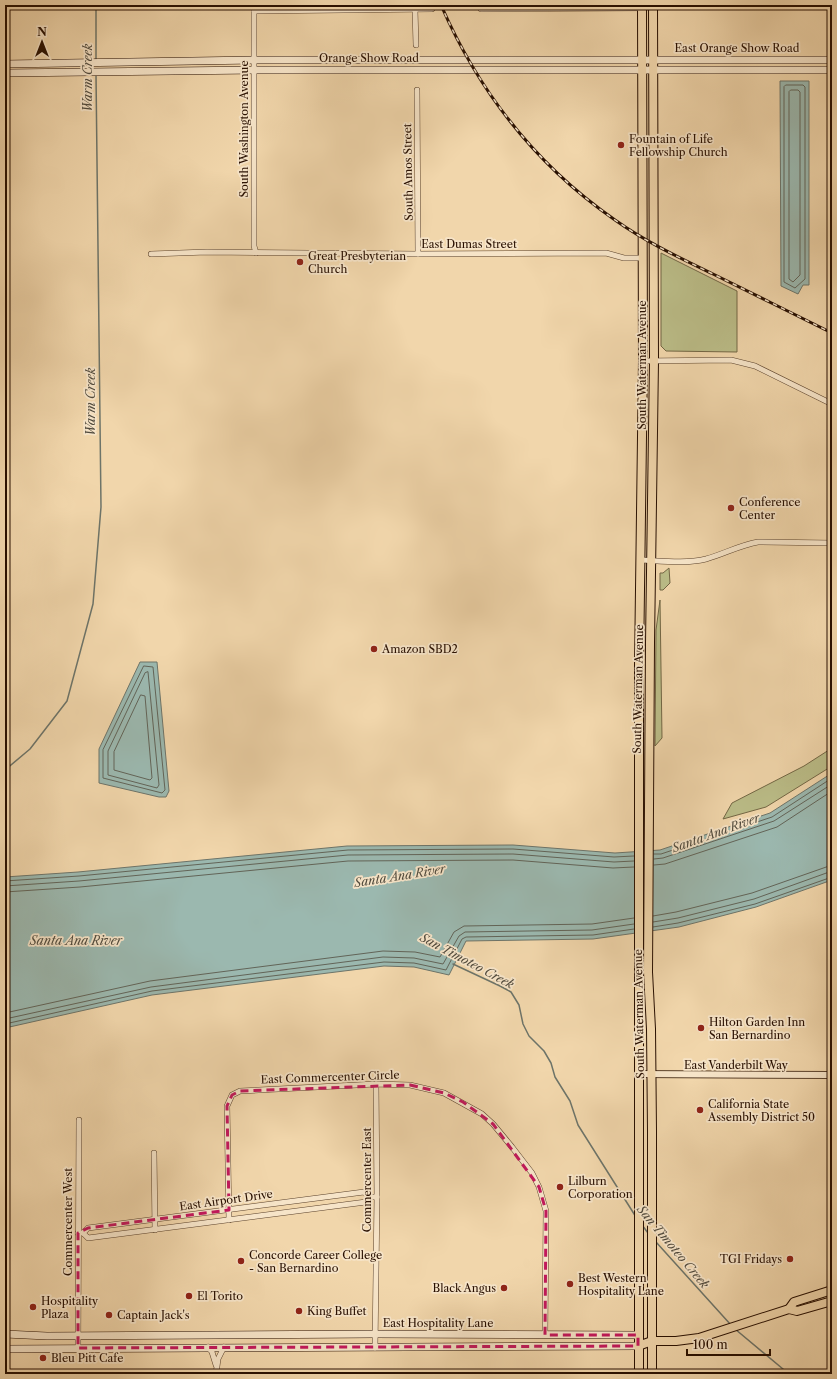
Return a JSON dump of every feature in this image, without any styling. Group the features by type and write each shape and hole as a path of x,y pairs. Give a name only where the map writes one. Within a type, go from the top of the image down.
{"main road":[{"name":"South Waterman Avenue","path":"639,1374 640,1074 648,774 654,361 654,5"},
{"name":"South Waterman Avenue","path":"642,7 643,361 640,774 644,941 651,1074 652,1374"},
{"name":"East Orange Show Road","path":"641,59 832,60"},
{"name":"Orange Show Road","path":"5,64 255,60 641,59"},
{"name":"East Orange Show Road","path":"642,68 832,70"},
{"name":"Orange Show Road","path":"5,73 149,70 642,68"},
{"name":"East Hospitality Lane","path":"789,1309 794,1302 832,1290"},
{"name":"East Hospitality Lane","path":"5,1349 638,1346 652,1341 688,1341 789,1309 797,1311 832,1301"},
{"name":"East Hospitality Lane","path":"5,1334 78,1336 375,1334 638,1335 652,1341"}],"street":[{"name":"South Washington Avenue","path":"254,5 254,246 256,253"},
{"path":"482,7 642,7"},
{"path":"254,11 432,9"},
{"path":"415,10 416,45"},
{"name":"South Amos Street","path":"417,90 418,254"},
{"name":"East Dumas Street","path":"151,254 606,253 624,258 642,258"},
{"path":"643,361 731,360 743,362 755,366 832,404"},
{"path":"641,560 693,561 706,559 747,544 758,542 832,542"},
{"name":"East Vanderbilt Way","path":"640,1074 832,1075"},
{"name":"East Commercenter Circle","path":"229,1210 228,1106 232,1095 240,1091 376,1084 410,1085 444,1093 482,1114 493,1124 532,1173 539,1186 546,1212 545,1335"},
{"name":"Commercenter East","path":"375,1348 377,1197 376,1084"},
{"name":"Commercenter West","path":"78,1348 81,1233 79,1120"},
{"path":"154,1153 155,1230"},
{"name":"East Airport Drive","path":"371,1197 366,1202 155,1230 88,1238 81,1233 88,1228 364,1192 371,1197 377,1197"},
{"path":"229,1210 229,1220"},
{"path":"208,1347 212,1352 216,1371"},
{"path":"216,1371 224,1347"}],"highlighted area":[{"path":"410,1085 444,1093 463,1102 493,1124 539,1187 546,1211 545,1335 638,1335 638,1346 78,1348 78,1233 88,1228 229,1210 227,1106 232,1095 240,1091"}],"green space":[{"path":"661,253 737,291 737,352 666,351 661,346"},
{"path":"669,568 670,583 663,590 660,590 660,573 663,573"},
{"path":"660,600 662,738 655,746 656,630"},
{"path":"832,748 832,766 766,807 723,819 732,803 804,766"}],"water":[{"path":"780,81 809,81 809,285 803,285 798,294 781,286"},
{"path":"140,662 157,662 169,791 166,797 159,797 99,783 99,749"},
{"name":"Santa Ana River","path":"832,773 832,880 756,907 679,927 593,939 466,941 449,975 414,967 384,966 152,995 5,1028 5,877 78,872 347,846 513,845 615,853 660,850 770,813"}],"waterway":[{"name":"Warm Creek","path":"96,5 96,61"},
{"name":"Warm Creek","path":"5,770 30,749 67,701 93,604 101,507 96,75"},
{"name":"San Timoteo Creek","path":"453,964 511,992 519,1005 523,1024 529,1036 544,1051 551,1063 555,1077 570,1101 578,1125 636,1217"},
{"name":"San Timoteo Creek","path":"642,1225 648,1233"},
{"name":"San Timoteo Creek","path":"656,1242 731,1325"},
{"name":"San Timoteo Creek","path":"735,1329 789,1374"}],"railway":[{"path":"441,5 473,68 513,125 560,176 587,199 615,220 651,243 832,333"}],"place":[{"name":"Fountain of Life Fellowship Church","path":"621,145"},
{"name":"Great Presbyterian Church","path":"300,262"},
{"name":"Conference Center","path":"731,508"},
{"name":"Amazon SBD2","path":"374,649"},
{"name":"Hilton Garden Inn San Bernardino","path":"701,1028"},
{"name":"California State Assembly District 50","path":"700,1110"},
{"name":"Lilburn Corporation","path":"560,1187"},
{"name":"TGI Fridays","path":"790,1259"},
{"name":"Concorde Career College - San Bernardino","path":"241,1261"},
{"name":"Best Western Hospitality Lane","path":"570,1284"},
{"name":"Black Angus","path":"504,1288"},
{"name":"El Torito","path":"189,1296"},
{"name":"Hospitality Plaza","path":"33,1307"},
{"name":"King Buffet","path":"299,1311"},
{"name":"Captain Jack's","path":"109,1315"},
{"name":"Bleu Pitt Cafe","path":"43,1358"}]}
